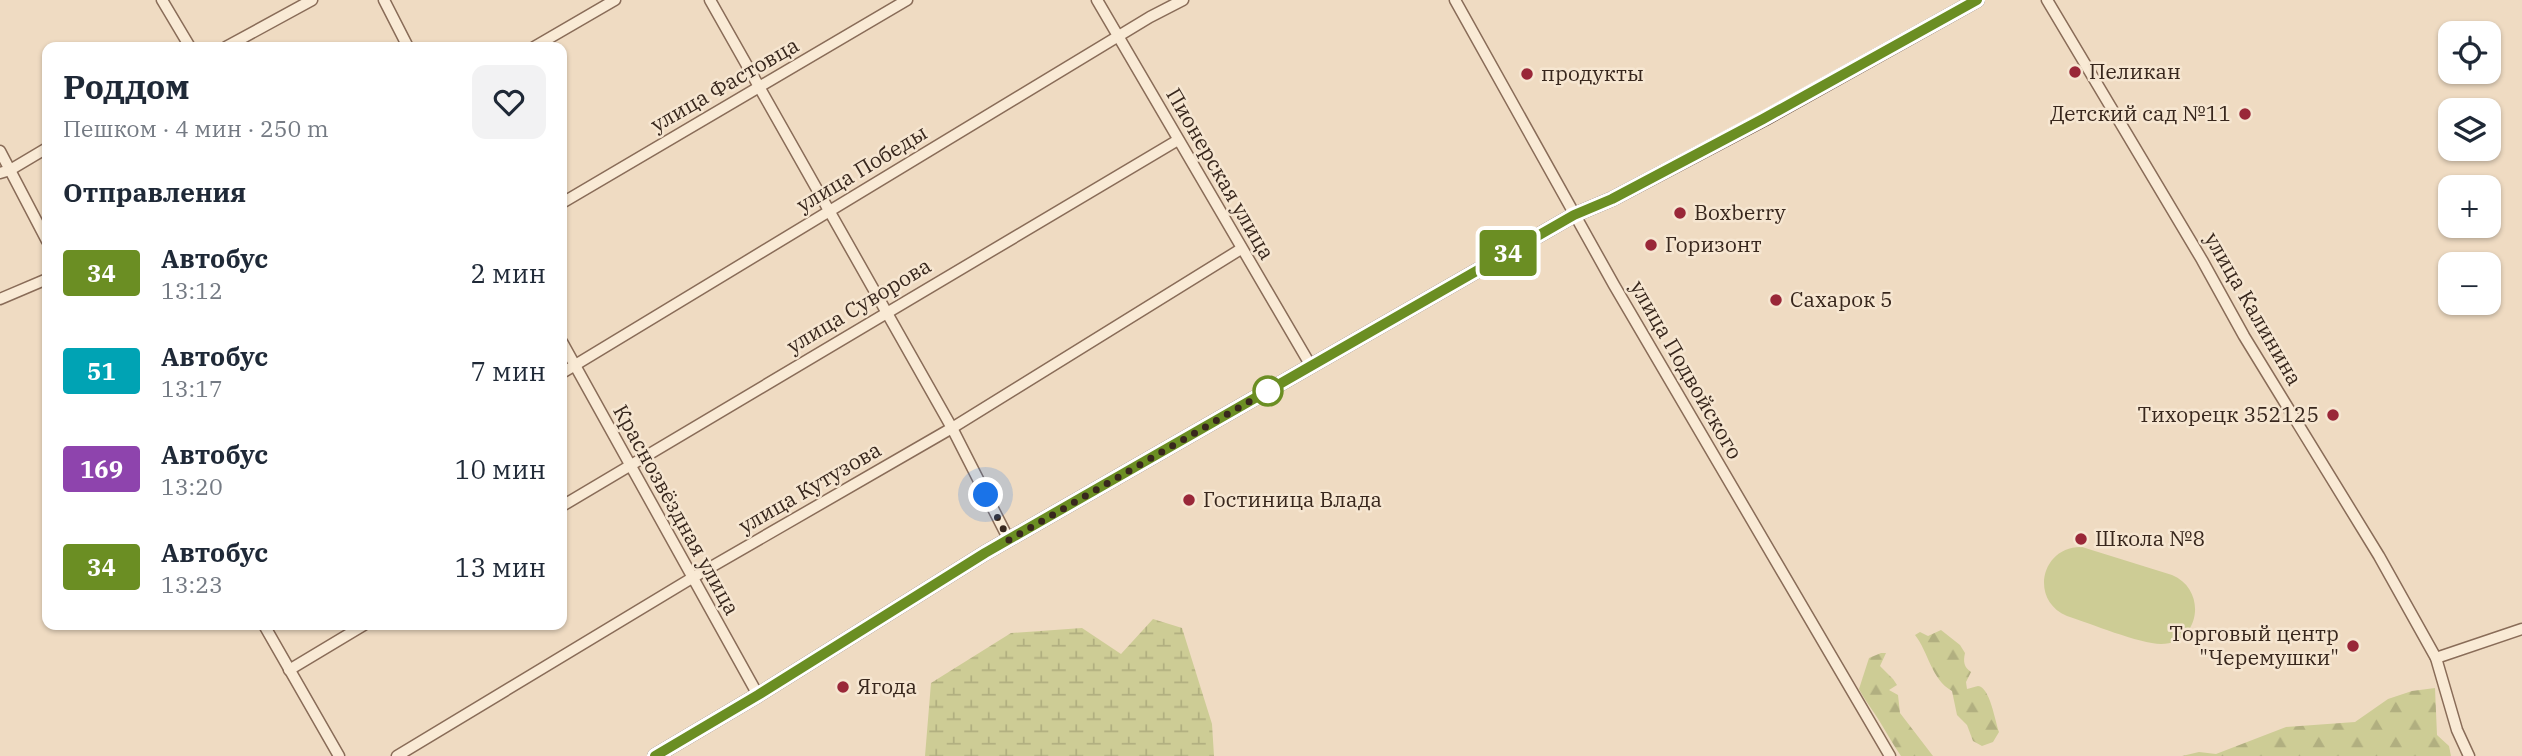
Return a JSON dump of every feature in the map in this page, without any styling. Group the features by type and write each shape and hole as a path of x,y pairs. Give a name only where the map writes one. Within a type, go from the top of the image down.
{"main road":[{"path":"655,756 1009,540 1574,215 1612,199 1763,119 1977,0"}],"street":[{"path":"162,0 187,42"},
{"path":"235,42 312,0"},
{"path":"384,0 405,42"},
{"path":"543,42 615,0"},
{"path":"710,0 952,428 1009,540"},
{"name":"улица Фастовца","path":"567,200 907,0"},
{"name":"Пионерская улица","path":"1097,0 1311,366"},
{"name":"улица Победы","path":"567,370 1183,0"},
{"name":"улица Подвойского","path":"1457,0 1574,215 1890,756"},
{"name":"улица Калинина","path":"2048,0 2244,336 2351,508 2436,658 2457,730 2469,756"},
{"name":"улица Суворова","path":"567,503 1178,140"},
{"path":"0,151 5,171 42,233"},
{"path":"5,171 42,151"},
{"name":"улица Кутузова","path":"397,756 692,578 952,428 1241,249"},
{"path":"0,299 42,281"},
{"name":"Краснозвёздная улица","path":"567,352 758,695"},
{"path":"2436,658 2522,629"},
{"path":"267,630 339,756"},
{"path":"289,670 356,630"}],"green space":[{"path":"2082,547 2172,575 2183,582 2195,603 2195,615 2184,635 2174,642 2152,643 2067,616 2055,608 2044,587 2049,564 2057,555 2068,549"},
{"path":"1153,619 1182,628 1212,724 1214,756 925,756 931,683 1011,633 1082,628 1121,654"},
{"path":"1941,630 1960,645 1965,653 1965,664 1971,672 1966,682 1967,689 1978,686 1989,698 1999,732 1993,742 1982,746 1973,741 1967,725 1957,715 1952,691 1939,680 1915,635 1920,632 1928,636"},
{"path":"1886,653 1880,666 1897,685 1889,690 1898,695 1900,713 1933,756 1901,756 1859,689 1869,658"},
{"path":"2435,688 2437,735 2449,746 2451,756 2182,756 2199,752 2216,754 2286,727 2355,722 2388,699 2412,691"}],"bus line":[{"name":"34","path":"655,756 723,717 985,553 1574,215 1612,199 1763,119 1977,0"}],"place":[{"name":"Пеликан","path":"2075,72"},
{"name":"продукты","path":"1527,74"},
{"name":"Детский сад №11","path":"2245,114"},
{"name":"Boxberry","path":"1680,213"},
{"name":"Горизонт","path":"1651,245"},
{"name":"Сахарок 5","path":"1776,300"},
{"name":"Тихорецк 352125","path":"2333,415"},
{"name":"Гостиница Влада","path":"1189,500"},
{"name":"Школа №8","path":"2081,539"},
{"name":"Торговый центр \"Черемушки\"","path":"2353,646"},
{"name":"Ягода","path":"843,687"}],"route":[{"path":"986,495 1009,540 1273,388 1268,391"}]}
